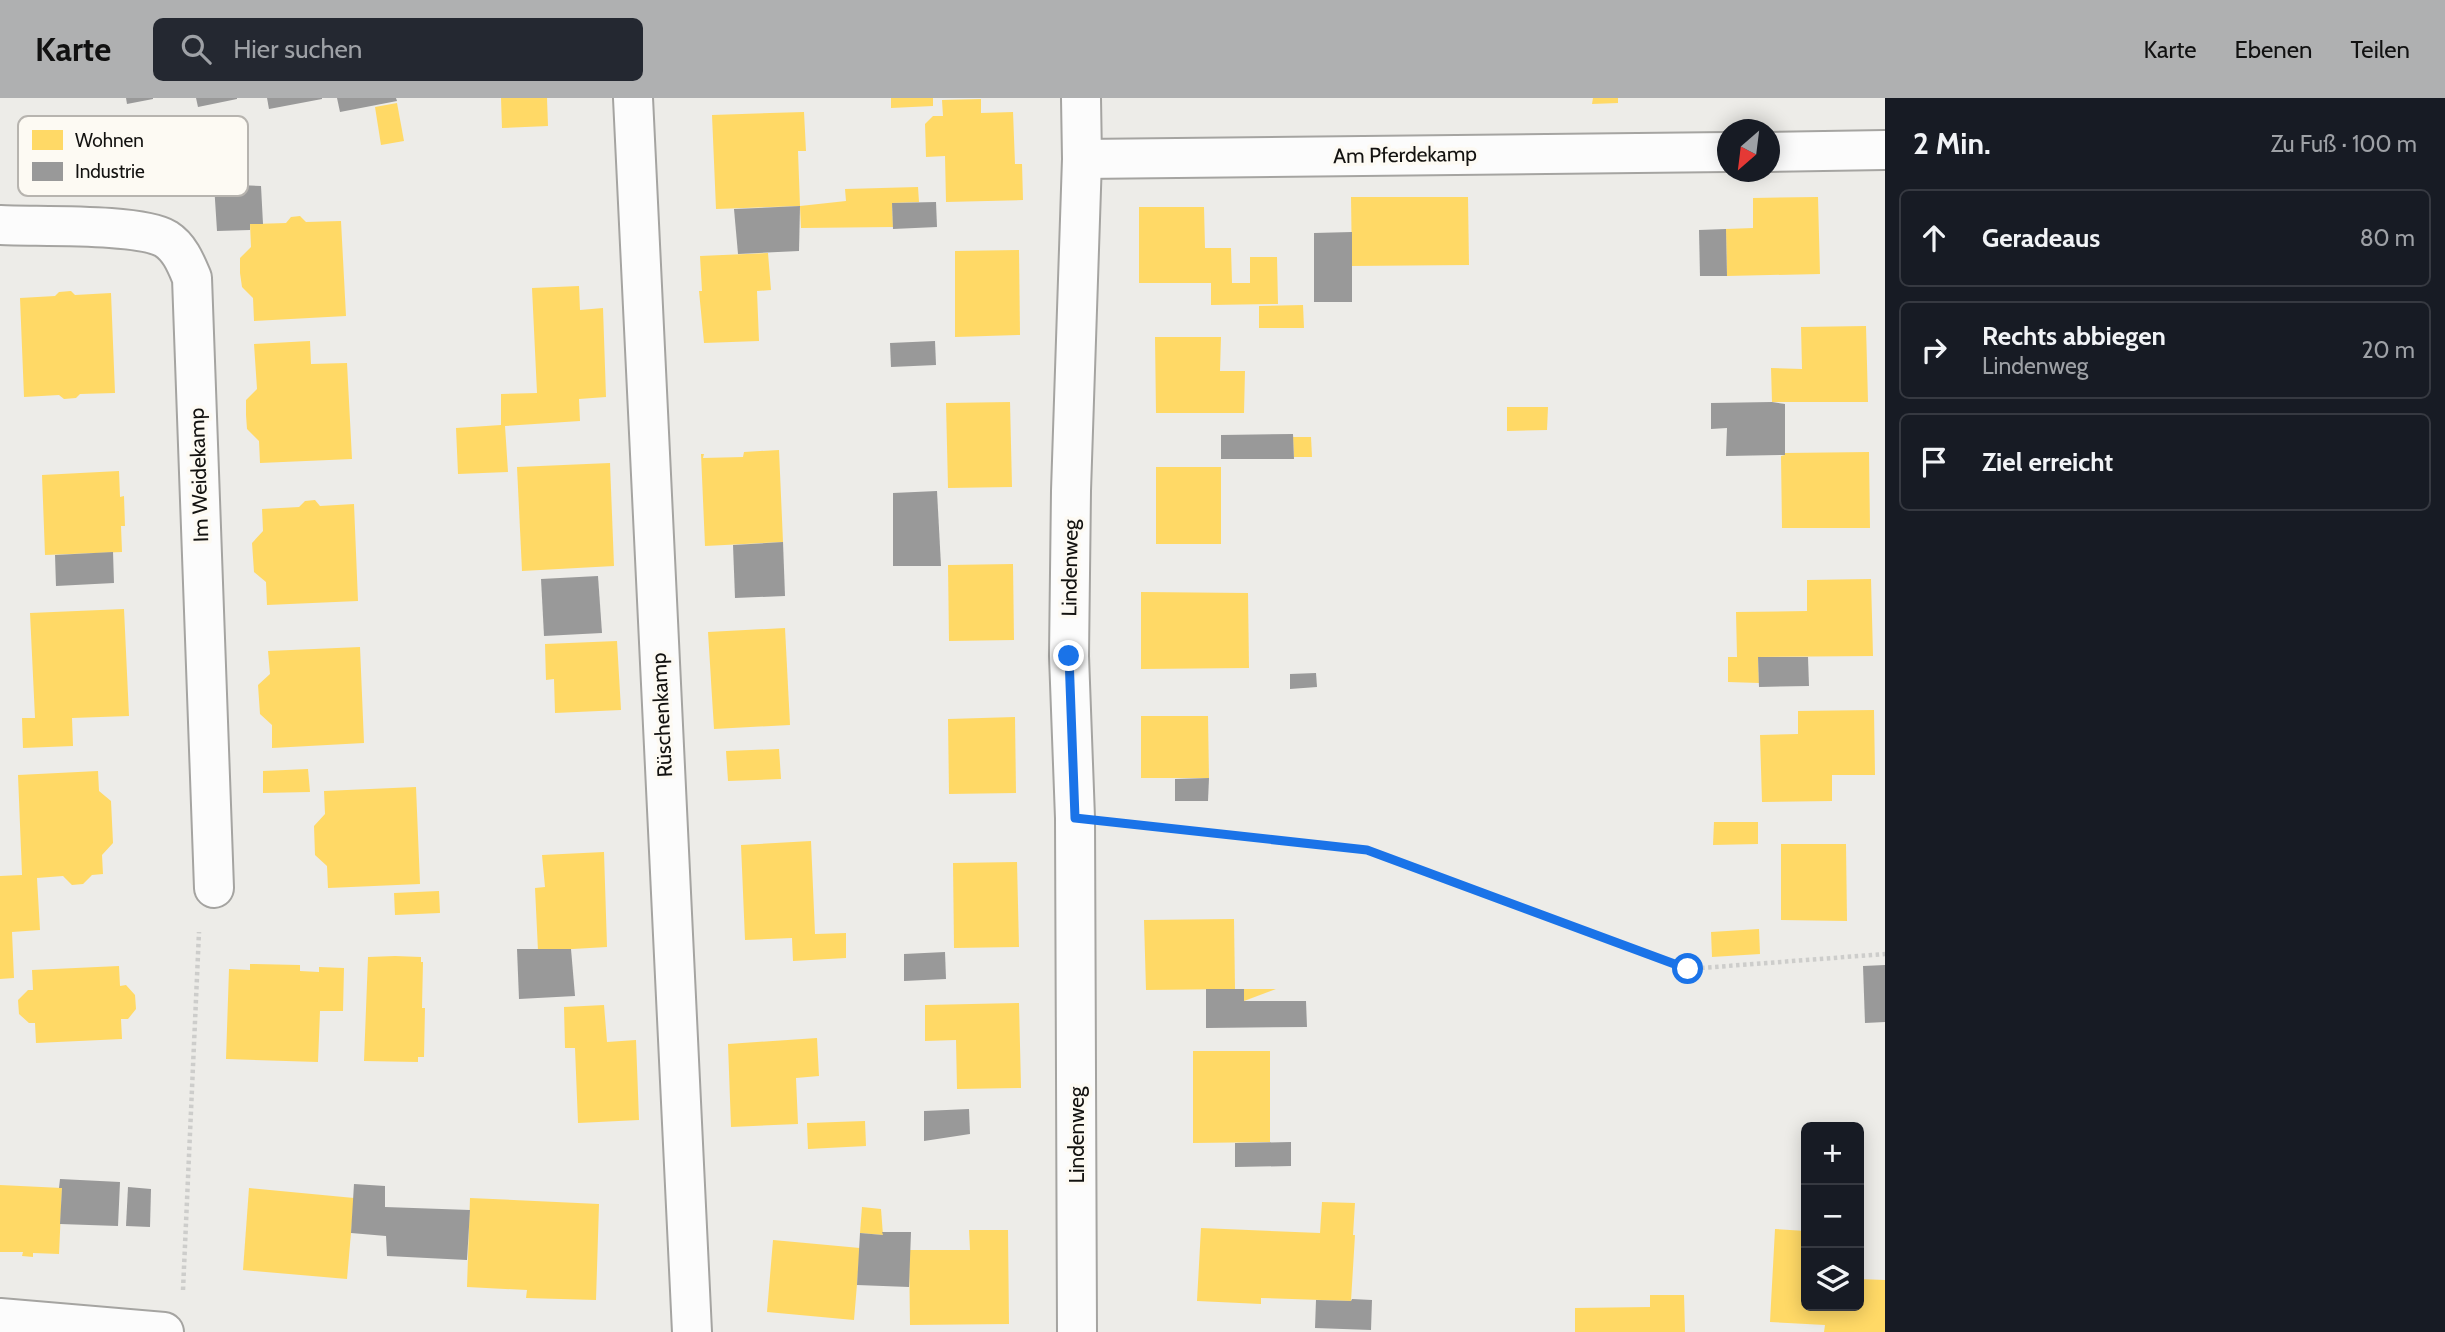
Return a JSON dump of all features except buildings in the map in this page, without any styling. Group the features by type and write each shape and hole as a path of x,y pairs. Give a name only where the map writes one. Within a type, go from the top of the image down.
{"street":[{"name":"Rüschenkamp","path":"633,98 692,1332"},
{"name":"Lindenweg","path":"1077,1332 1075,818 1069,656 1070,491 1082,159 1081,98"},
{"path":"1780,152 1885,150"},
{"name":"Am Pferdekamp","path":"1082,159 1717,152"},
{"name":"Im Weidekamp","path":"0,225 142,230 166,239 183,256 192,278 214,887"},
{"path":"0,1318 164,1332"}],"path":[{"path":"1075,818 1367,850 1688,969 1885,954"},
{"path":"183,1291 199,933 214,887"}],"route":[{"path":"1069,656 1075,818 1367,850 1688,969"}]}
